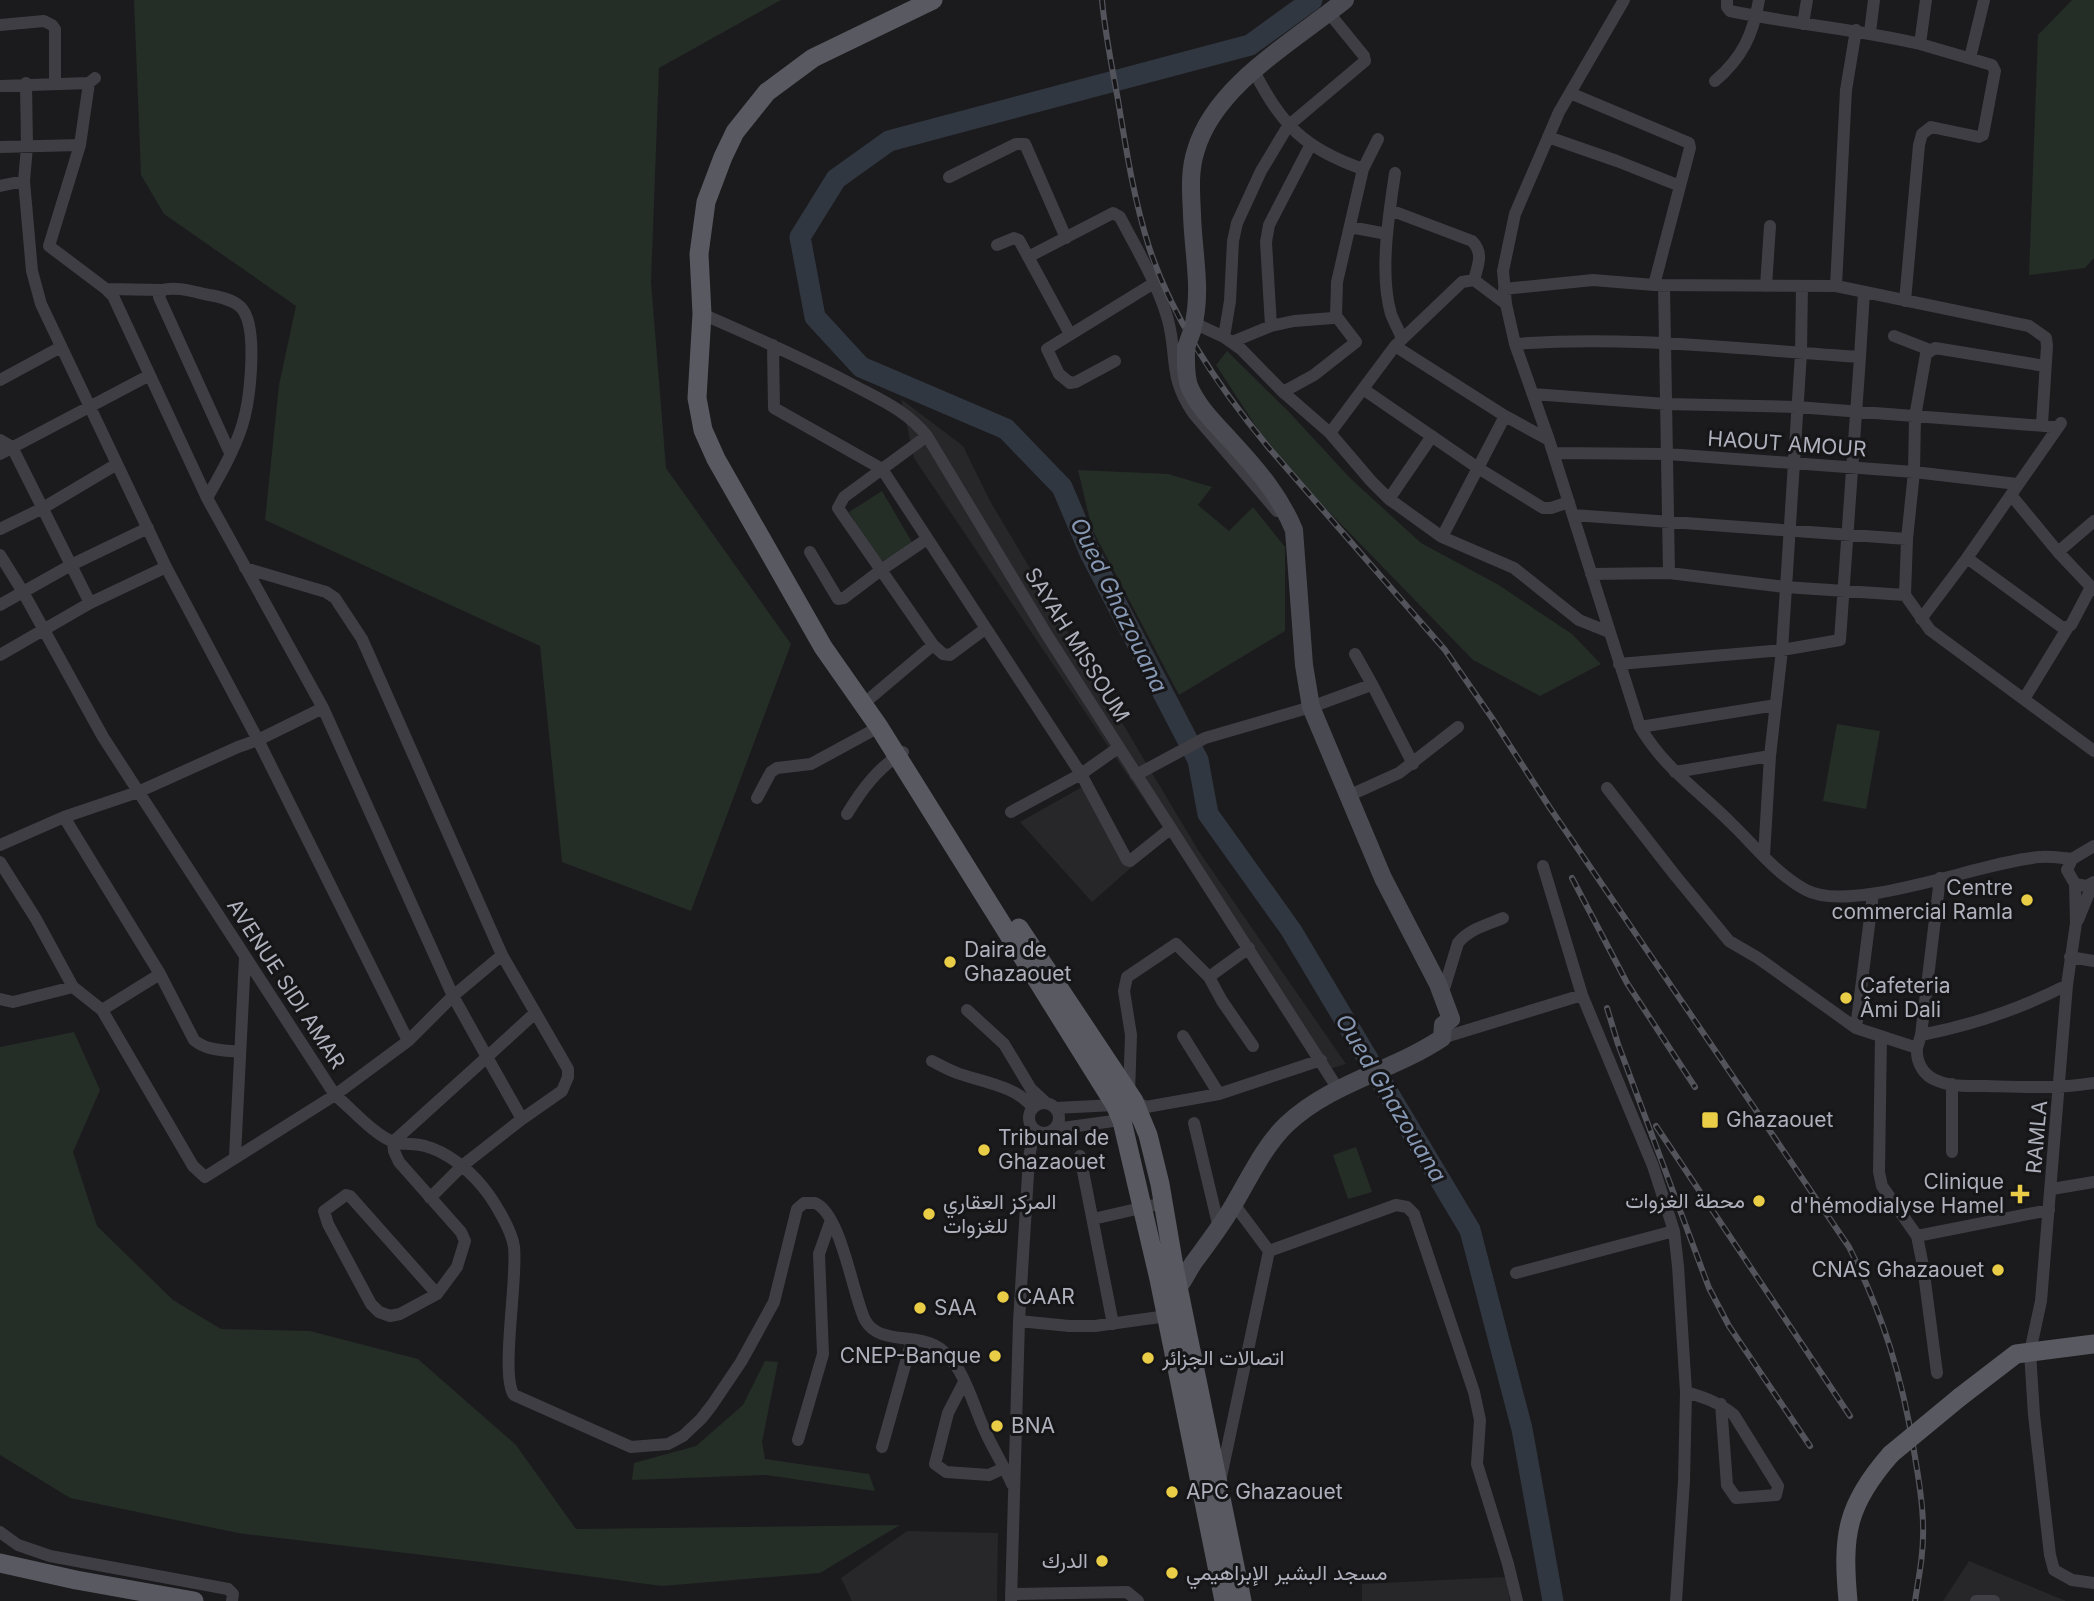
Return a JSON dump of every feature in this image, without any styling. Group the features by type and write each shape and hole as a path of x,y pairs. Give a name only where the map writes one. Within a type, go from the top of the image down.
{"main road":[{"path":"933,0 813,58 767,92 735,132 706,202 699,254 702,314 697,398 703,430 733,487 865,701 1148,1135 1163,1203 1172,1287 1224,1601"},
{"path":"1172,1287 1219,1228 1246,1181 1275,1137 1288,1123 1338,1089 1420,1053 1443,1038 1443,1026 1451,1019 1438,984 1383,878 1311,707 1304,665 1297,551 1294,530 1286,510 1195,397 1188,384 1198,277 1192,235 1191,175 1196,150 1206,124 1237,84 1345,0"},
{"path":"865,701 879,727 900,754"},
{"path":"1131,1107 1142,1206 1172,1287 1242,1601"},
{"path":"1848,1601 1845,1565 1850,1517 1868,1482 1891,1454 2016,1353 2094,1344"},
{"path":"0,1563 194,1601"}],"street":[{"path":"1624,0 1570,93 1548,137 1515,214 1503,271 1506,304 1515,344 1569,502 1640,727 1654,750 1675,772 1714,805 1794,883 1814,894 1873,894 2038,857 2072,859 2094,846"},
{"path":"1727,0 1730,11 1870,32 1969,58 1995,68 1985,131 1979,137 1931,127 1922,134 1905,301"},
{"path":"1715,81 1736,62 1742,52 1756,16 1759,0"},
{"path":"1803,24 1807,0"},
{"path":"1870,32 1874,0"},
{"path":"1920,44 1926,0"},
{"path":"1969,58 1984,0"},
{"path":"1223,334 1230,301 1233,241 1237,223 1261,171 1288,126 1365,61 1364,56 1329,13"},
{"path":"0,25 44,22 52,24 55,29 55,84"},
{"path":"1836,286 1846,90 1856,30"},
{"path":"1254,71 1268,99 1288,126 1327,155 1363,169"},
{"path":"0,86 92,81 80,145 49,246"},
{"path":"26,83 27,147 24,181 36,288 61,347 166,567 258,740 408,1041"},
{"path":"1570,93 1687,140 1690,148 1659,285 1665,344 1669,573"},
{"path":"1548,137 1680,187"},
{"path":"1283,392 1314,375 1356,342 1336,316 1335,289 1363,169 1378,139"},
{"path":"949,177 1016,144 1025,144 1066,238"},
{"path":"1271,326 1266,242 1269,225 1311,144"},
{"path":"0,147 80,145"},
{"path":"1395,173 1387,234 1388,299 1398,342 1551,447"},
{"path":"0,186 24,181"},
{"path":"1390,210 1472,241 1480,256 1474,280"},
{"path":"1028,257 1115,214 1120,217 1154,283 1168,318 1175,376 1182,396 1193,413 1278,512 1297,551"},
{"path":"1766,286 1770,226"},
{"path":"1350,227 1387,234"},
{"path":"997,244 1017,238 1070,334"},
{"path":"32,252 49,246"},
{"path":"49,246 113,296 207,498 323,708 453,996 522,1119"},
{"path":"1329,433 1398,342 1462,282 1474,280 1506,304"},
{"path":"1504,289 1593,280 1659,285 1836,286 2029,326 2046,338 2048,346 2042,425"},
{"path":"1115,361 1070,383 1063,379 1046,353 1047,349 1070,334 1154,283"},
{"path":"1764,856 1790,530 1801,353 1802,286"},
{"path":"106,289 177,289 233,302 242,309 247,318 252,340 246,409 238,437 207,498"},
{"path":"162,290 159,297 229,453"},
{"path":"1619,664 1782,650 1838,641 1849,534 1864,292"},
{"name":"SAYAH MISSOUM","path":"702,314 772,345 904,412 927,436 1118,748 1338,1089"},
{"path":"1191,334 1223,334 1336,316"},
{"path":"1223,334 1329,433 1389,499 1442,537 1514,568 1579,620 1609,632"},
{"path":"1894,336 1930,350"},
{"path":"1515,344 1587,341 1860,357"},
{"path":"772,345 772,403 776,412 882,469 1081,774 1127,860 1130,861 1170,829"},
{"path":"0,380 61,347"},
{"path":"2045,366 1934,348 1926,355 1915,417 1914,472 1907,538 1905,594 1930,630 2094,751"},
{"path":"6,451 148,376"},
{"path":"1363,388 1478,468 1544,508 1569,502"},
{"path":"1532,394 1666,404 1797,407 1915,417 2060,424 1968,558 1921,619"},
{"path":"1442,537 1506,416"},
{"path":"927,436 844,496 838,508 933,645 943,654 950,654 985,629"},
{"path":"1389,499 1432,436"},
{"path":"0,440 43,508 90,603"},
{"name":"HAOUT AMOUR","path":"1551,447 1914,472 2014,490"},
{"path":"0,529 43,508 117,464"},
{"path":"2014,490 2058,552 2093,589 2024,699"},
{"path":"1573,516 1907,538"},
{"path":"2058,552 2094,521"},
{"path":"0,605 71,565 148,528"},
{"path":"810,552 838,598 844,598 927,539"},
{"name":"AVENUE SIDI AMAR","path":"0,555 103,737 335,1095 393,1142 426,1146 462,1166 492,1201 514,1244 515,1285 510,1350 510,1387 514,1395 631,1447 668,1444 701,1419 761,1329 774,1303 797,1209 804,1203 814,1203 831,1220"},
{"path":"1968,558 2060,627 2068,626"},
{"path":"0,655 90,603 166,567"},
{"path":"245,568 326,592 335,598 362,639 502,955 568,1069 568,1077 562,1091 462,1166 430,1198"},
{"path":"1591,574 1669,573 1785,587 1905,594"},
{"path":"865,701 933,645"},
{"path":"1355,654 1413,764"},
{"path":"1136,775 1205,738 1373,686"},
{"path":"1640,727 1776,705"},
{"path":"0,845 64,817 138,792 258,740 323,708"},
{"path":"757,797 771,772 777,768 811,764 879,727"},
{"path":"1348,796 1399,774 1458,727"},
{"path":"1010,813 1081,774 1118,748"},
{"path":"848,814 864,787 884,765 900,754"},
{"path":"1675,772 1770,756"},
{"path":"1607,788 1729,941 1758,958 1856,1028 1881,1036 1919,1041 1998,1016 2067,985"},
{"path":"64,817 160,974 194,1040 202,1047 240,1052"},
{"path":"2072,859 2067,870 2075,884 2076,923"},
{"path":"0,862 74,987 102,1010 200,1174 205,1177 335,1095 408,1041 453,996 502,955"},
{"path":"1543,866 1582,995 1653,1166 1674,1231 1686,1392 1684,1481 1676,1601"},
{"path":"1940,878 1916,1059 1926,1075 1938,1082 1952,1084 2060,1088 2094,1083"},
{"path":"2075,884 2087,886 2094,883"},
{"path":"2076,923 2094,883"},
{"path":"1856,1028 1873,894"},
{"path":"1451,1019 1443,992 1458,943 1468,933 1503,918"},
{"name":"RAMLA","path":"2076,923 2067,985 2041,1301 2031,1352 2035,1429 2054,1570 2072,1580 2094,1583"},
{"path":"1131,1107 1131,1024 1124,991 1127,977 1176,944 1209,977 1252,1046"},
{"path":"1209,977 1249,948"},
{"path":"2070,957 2094,961"},
{"path":"235,1156 245,958"},
{"path":"102,1010 160,974"},
{"path":"0,999 13,1002 74,987"},
{"path":"1443,1038 1582,995"},
{"path":"967,1010 1004,1044 1031,1089 1051,1106 1059,1121 1055,1129"},
{"path":"437,1294 350,1196 342,1197 324,1211 328,1224 371,1304 379,1312 390,1317 401,1314 437,1294 457,1267 466,1241 399,1162 393,1142 535,1013"},
{"path":"1183,1036 1219,1094"},
{"path":"1881,1036 1882,1186 1917,1236 1937,1373"},
{"path":"932,1060 954,1072 1005,1089 1028,1100 1033,1108"},
{"path":"1034,1130 1043,1134 1131,1107 1219,1094 1321,1060"},
{"path":"1952,1084 1952,1152"},
{"path":"1033,1108 1131,1107"},
{"path":"1033,1108 1029,1119 1034,1130 1029,1158 1018,1321 1011,1597 1127,1592 1134,1595 1138,1601"},
{"path":"1194,1123 1219,1228"},
{"path":"1080,1156 1113,1324"},
{"path":"2052,1189 2094,1182"},
{"path":"1093,1219 1163,1203"},
{"path":"1218,1488 1269,1251 1234,1203"},
{"path":"1269,1251 1396,1205 1407,1207 1414,1214 1474,1392 1480,1420 1478,1464 1517,1601"},
{"path":"1917,1236 2049,1210"},
{"path":"831,1220 869,1327 880,1334 933,1344 947,1354 964,1382 986,1434 1012,1484"},
{"path":"798,1440 822,1354 819,1254 831,1220"},
{"path":"1516,1273 1674,1231"},
{"path":"1018,1321 1069,1326 1113,1324 1172,1287"},
{"path":"882,1447 912,1340"},
{"path":"964,1382 948,1413 935,1464 946,1472 989,1475 1004,1468"},
{"path":"1686,1392 1721,1404 1734,1415 1778,1486 1776,1495 1736,1498 1727,1485 1721,1404"},
{"path":"0,1532 18,1545 39,1553 228,1588 233,1594 232,1601"},
{"path":"1976,1601 1994,1601"}],"shaded area":[{"path":"134,0 781,0 659,68 651,282 666,468 791,644 691,911 562,862 540,646 265,520 279,385 296,306 164,214 141,175"},
{"path":"2072,0 2094,0 2094,258 2085,268 2029,275 2038,35"},
{"path":"1227,351 1350,478 1421,543 1497,584 1572,634 1601,664 1540,696 1473,660 1275,456 1216,365"},
{"path":"901,399 963,446 990,501 1198,850 1346,1064 1326,1070 914,458"},
{"path":"1078,470 1168,474 1212,487 1198,505 1229,531 1253,507 1285,547 1285,631 1179,695 1092,529"},
{"path":"882,491 913,544 879,563 849,512"},
{"path":"1837,724 1880,731 1866,809 1823,801"},
{"path":"1082,787 1134,865 1092,902 1020,822"},
{"path":"74,1032 100,1090 73,1152 97,1226 173,1300 221,1329 310,1331 418,1359 516,1445 576,1529 900,1525 820,1573 662,1586 238,1533 70,1498 0,1455 0,1047"},
{"path":"1356,1147 1372,1192 1348,1199 1333,1155"},
{"path":"765,1361 778,1362 762,1442 765,1459 869,1474 875,1491 766,1475 632,1480 634,1463 696,1446 743,1405"},
{"path":"907,1531 998,1533 997,1601 852,1601 841,1578"},
{"path":"1969,1561 2066,1601 1943,1601"},
{"path":"1506,1577 1510,1601 1362,1601 1362,1584"}],"waterway":[{"name":"Oued Ghazouana","path":"1312,0 1250,45 889,141 836,179 800,237 815,317 861,367 1006,429 1062,487 1090,553 1198,760 1208,814 1291,930 1470,1230 1522,1429 1553,1601"}],"railway":[{"path":"1102,0 1127,156 1144,229 1159,274 1185,328 1216,378 1269,448 1445,650 1849,1247 1872,1297 1890,1346 1909,1423 1923,1517 1922,1554 1915,1601"},
{"path":"1572,878 1627,983 1695,1087"},
{"path":"1607,1008 1709,1288 1729,1326 1810,1446"},
{"path":"1656,1126 1850,1416"}],"place":[{"name":"Centre commercial Ramla","path":"2027,900"},
{"name":"Daira de Ghazaouet","path":"950,962"},
{"name":"Cafeteria Âmi Dali","path":"1846,998"},
{"name":"Ghazaouet","path":"1710,1120"},
{"name":"Tribunal de Ghazaouet","path":"984,1150"},
{"name":"Clinique d'hémodialyse Hamel","path":"2020,1194"},
{"name":"محطة الغزوات","path":"1759,1201"},
{"name":"المركز العقاري للغزوات","path":"929,1214"},
{"name":"CNAS Ghazaouet","path":"1998,1270"},
{"name":"CAAR","path":"1003,1297"},
{"name":"SAA","path":"920,1308"},
{"name":"CNEP-Banque","path":"995,1356"},
{"name":"اتصالات الجزائر","path":"1148,1358"},
{"name":"BNA","path":"997,1426"},
{"name":"APC Ghazaouet","path":"1172,1492"},
{"name":"الدرك","path":"1102,1561"},
{"name":"مسجد البشير الإبراهيمي","path":"1172,1573"}]}
